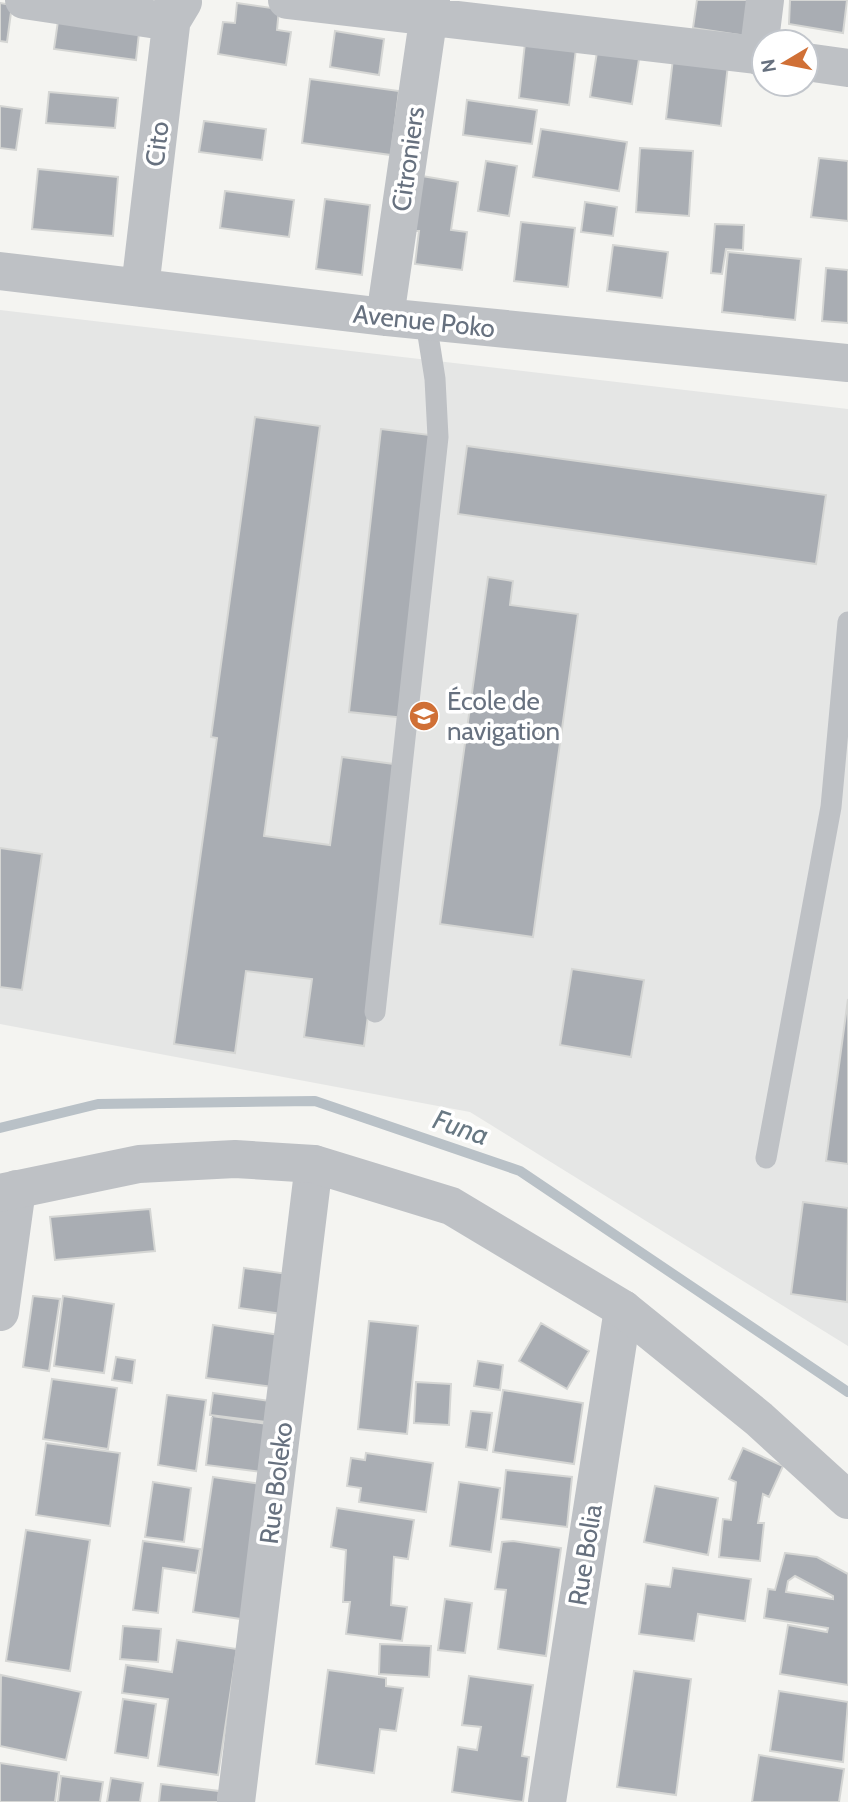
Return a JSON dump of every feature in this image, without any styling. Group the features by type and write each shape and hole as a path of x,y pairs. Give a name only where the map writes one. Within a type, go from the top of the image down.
{"street":[{"path":"24,0 177,7"},
{"path":"287,0 553,15 750,54"},
{"path":"763,28 765,0"},
{"name":"Cito","path":"140,288 177,7"},
{"name":"Citroniers","path":"385,317 430,8"},
{"path":"820,64 848,68"},
{"name":"Avenue Poko","path":"0,271 385,317 848,363"},
{"path":"0,1312 9,1191 139,1164 235,1159 314,1164 451,1206 623,1309 759,1419 847,1499"},
{"name":"Rue Boleko","path":"236,1802 314,1164"},
{"name":"Rue Bolia","path":"547,1802 623,1309"}],"lane":[{"path":"375,1012 438,437 435,379 426,321"},
{"path":"766,1158 831,807 848,622"}],"shaded area":[{"name":"École de navigation","path":"0,310 848,409 848,1346 470,1112 0,1024"}],"building":[{"path":"697,0 751,0 746,36 693,28"},
{"path":"790,0 847,0 843,33 789,24"},
{"path":"0,3 12,5 7,42 0,41"},
{"path":"237,3 279,9 277,30 291,32 286,65 218,54 223,22 235,23"},
{"path":"59,14 140,24 136,60 54,49"},
{"path":"335,31 384,39 379,75 330,67"},
{"path":"525,43 576,49 569,105 519,98"},
{"path":"674,50 729,56 721,126 666,119"},
{"path":"597,52 639,59 632,104 590,97"},
{"path":"310,79 399,91 391,155 302,143"},
{"path":"49,92 118,98 115,128 46,123"},
{"path":"467,100 537,110 532,144 463,135"},
{"path":"0,106 22,109 16,150 0,148"},
{"path":"204,121 266,129 262,160 199,152"},
{"path":"541,129 627,142 619,191 533,177"},
{"path":"640,148 693,151 689,216 636,212"},
{"path":"819,158 848,161 848,221 811,217"},
{"path":"486,161 517,166 509,216 478,211"},
{"path":"38,169 118,177 113,236 32,229"},
{"path":"422,176 458,182 451,230 467,232 462,270 415,264 419,231 413,231"},
{"path":"225,191 294,200 289,237 220,228"},
{"path":"325,199 370,205 362,275 316,269"},
{"path":"585,202 617,207 613,236 581,232"},
{"path":"521,222 575,228 568,287 514,281"},
{"path":"715,224 744,225 743,250 726,249 722,274 711,273"},
{"path":"613,245 668,252 662,298 607,291"},
{"path":"728,252 801,259 795,320 722,312"},
{"path":"826,268 848,270 848,323 822,321"},
{"path":"255,417 320,426 264,836 330,845 342,757 401,765 364,1046 304,1037 312,979 246,971 235,1053 174,1044 217,738 211,737"},
{"path":"381,429 438,436 405,718 349,712"},
{"path":"467,446 826,495 816,564 458,514"},
{"path":"488,577 513,581 510,605 578,614 533,937 440,924"},
{"path":"0,848 42,854 22,990 0,987"},
{"path":"572,969 644,980 631,1057 560,1045"},
{"path":"848,999 848,1164 826,1161"},
{"path":"803,1202 848,1208 847,1302 791,1294"},
{"path":"150,1209 155,1251 55,1260 50,1217"},
{"path":"244,1268 288,1274 282,1314 239,1308"},
{"path":"33,1296 60,1299 49,1371 23,1367"},
{"path":"63,1296 114,1304 104,1373 54,1366"},
{"path":"369,1321 418,1326 407,1434 358,1429"},
{"path":"541,1323 589,1351 567,1389 519,1361"},
{"path":"213,1325 280,1335 273,1387 206,1378"},
{"path":"116,1357 135,1360 132,1383 112,1380"},
{"path":"478,1361 503,1365 500,1390 474,1386"},
{"path":"52,1379 117,1388 108,1449 43,1439"},
{"path":"416,1382 451,1384 449,1425 414,1423"},
{"path":"503,1390 583,1403 574,1464 493,1452"},
{"path":"213,1393 277,1402 274,1423 210,1415"},
{"path":"167,1395 206,1400 196,1471 158,1465"},
{"path":"471,1411 492,1413 487,1450 466,1447"},
{"path":"212,1416 267,1424 261,1472 206,1465"},
{"path":"46,1443 120,1453 110,1526 36,1515"},
{"path":"743,1448 783,1466 769,1497 763,1494 758,1523 764,1523 760,1561 719,1557 723,1519 731,1520 736,1482 729,1479"},
{"path":"366,1453 433,1463 426,1512 359,1502 361,1488 347,1486 351,1458 365,1460"},
{"path":"506,1470 572,1477 567,1527 501,1519"},
{"path":"213,1477 261,1484 241,1619 193,1612"},
{"path":"153,1482 191,1488 184,1542 145,1537"},
{"path":"459,1482 500,1488 491,1552 450,1546"},
{"path":"655,1486 718,1498 708,1555 644,1542"},
{"path":"337,1508 414,1520 408,1559 394,1557 391,1605 407,1607 402,1641 346,1634 350,1602 343,1602 346,1550 331,1547"},
{"path":"26,1530 90,1540 70,1671 6,1661"},
{"path":"143,1541 200,1549 196,1573 163,1568 158,1613 133,1610"},
{"path":"513,1541 561,1548 546,1656 498,1649 506,1590 495,1589 502,1542"},
{"path":"785,1553 817,1557 848,1574 848,1685 780,1674 788,1625 827,1632 828,1628 764,1618 768,1589 775,1590","holes":["795,1576 833,1596 833,1599 786,1592 788,1581"]},
{"path":"673,1568 751,1579 745,1621 698,1614 694,1641 639,1634 646,1584 670,1587"},
{"path":"445,1599 472,1603 465,1653 438,1650"},
{"path":"123,1626 161,1629 158,1662 120,1659"},
{"path":"177,1640 237,1649 218,1775 158,1766 168,1699 122,1693 126,1665 172,1672"},
{"path":"380,1644 431,1646 429,1677 379,1674"},
{"path":"328,1670 386,1678 386,1686 403,1688 396,1731 380,1729 374,1773 316,1764"},
{"path":"634,1671 691,1679 676,1795 617,1787"},
{"path":"1,1675 81,1692 66,1760 0,1746"},
{"path":"469,1676 533,1685 522,1756 529,1757 523,1802 452,1792 458,1747 477,1750 481,1727 462,1725"},
{"path":"779,1691 848,1702 843,1762 770,1751"},
{"path":"123,1699 156,1704 148,1758 115,1753"},
{"path":"759,1755 844,1769 839,1802 752,1802"},
{"path":"0,1763 59,1772 55,1802 0,1802"},
{"path":"61,1776 103,1782 100,1802 58,1802"},
{"path":"111,1778 143,1783 140,1802 107,1802"},
{"path":"161,1784 219,1791 218,1802 159,1802"}],"waterway":[{"name":"Funa","path":"0,1128 98,1104 315,1101 520,1171 848,1392"}],"place":[{"name":"École de navigation","path":"424,716"}]}
